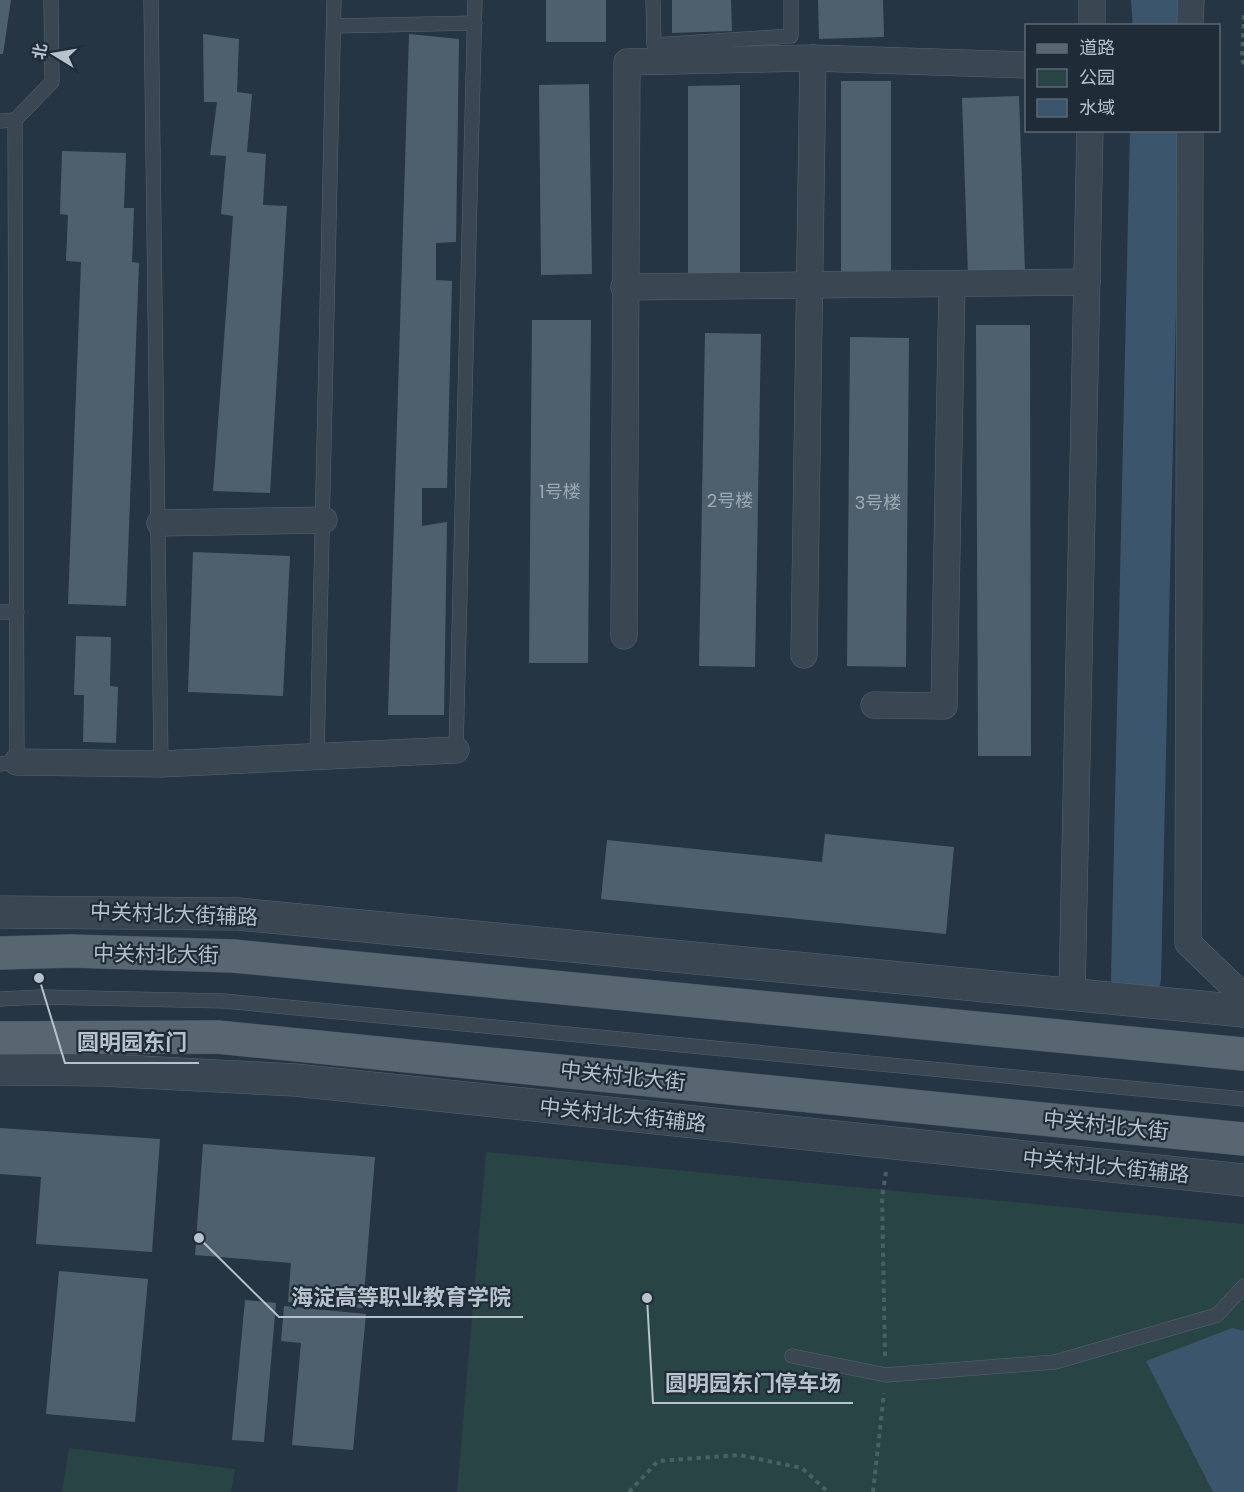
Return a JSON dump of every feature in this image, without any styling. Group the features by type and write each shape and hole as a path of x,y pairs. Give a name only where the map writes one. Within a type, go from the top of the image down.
{"main road":[{"name":"中关村北大街","path":"0,953 71,951 233,956 1244,1054"},
{"name":"中关村北大街","path":"0,1038 217,1037 1244,1139"}],"street":[{"path":"1092,0 1092,24"},
{"path":"1190,24 1191,0"},
{"path":"624,636 624,287 627,62 813,58 1025,65"},
{"path":"804,656 813,58"},
{"path":"1072,995 1090,132"},
{"path":"1190,132 1188,943 1244,997"},
{"path":"624,287 1087,282"},
{"path":"874,705 944,706 952,284"},
{"path":"159,523 324,520"},
{"path":"9,763 161,764 456,750"},
{"name":"中关村北大街辅路","path":"0,912 238,914 1244,1011"},
{"name":"中关村北大街辅路","path":"0,1069 102,1070 295,1080 1244,1180"}],"lane":[{"path":"0,121 15,120 52,82 51,0"},
{"path":"151,0 161,764"},
{"path":"317,756 334,0"},
{"path":"456,750 475,0"},
{"path":"653,0 654,45 791,36 791,0"},
{"path":"334,26 475,23"},
{"path":"9,763 17,612 15,120"},
{"path":"0,212 15,213"},
{"path":"0,612 17,612"},
{"name":"中关村北大街","path":"0,999 41,997 224,1001 1244,1099"},
{"path":"792,1356 886,1374 1055,1362 1216,1315 1244,1286"}],"path":[{"path":"1244,15 1242,58 1244,66"},
{"path":"873,1492 886,1374 882,1197 891,1144"},
{"path":"629,1492 658,1461 739,1455 802,1468 828,1492"}],"green space":[{"path":"486,1152 1244,1224 1244,1492 457,1492"},
{"path":"69,1448 235,1469 231,1492 62,1492"}],"water":[{"path":"1232,1328 1244,1331 1244,1492 1213,1492 1146,1361"}],"building":[{"path":"0,0 11,0 3,54 0,54"},
{"path":"546,0 606,0 606,42 546,42"},
{"path":"672,0 731,0 732,31 672,33"},
{"path":"818,0 883,0 884,37 819,39"},
{"path":"203,34 239,39 237,92 252,94 247,152 266,154 263,205 287,206 270,493 213,491 233,216 221,214 226,156 210,155 217,102 204,102"},
{"path":"409,34 459,39 456,242 436,243 436,280 452,281 447,488 422,488 422,526 447,522 444,715 388,715"},
{"path":"841,81 891,81 891,275 841,275"},
{"path":"589,84 592,274 541,275 539,85"},
{"path":"740,85 740,276 688,276 688,86"},
{"path":"1019,96 1025,273 968,275 962,98"},
{"path":"62,151 126,153 124,208 134,208 132,262 139,263 126,606 68,604 81,262 66,261 68,215 60,214"},
{"path":"532,320 591,320 588,663 529,663"},
{"path":"976,325 1030,325 1031,756 978,756"},
{"path":"705,333 761,334 755,667 699,666"},
{"path":"850,337 909,338 906,667 847,666"},
{"path":"193,552 290,556 283,696 188,692"},
{"path":"76,636 111,637 110,686 118,687 116,743 83,742 84,695 74,695"},
{"path":"825,834 954,847 946,934 601,899 607,840 822,862"},
{"path":"0,1128 160,1139 152,1252 36,1244 41,1177 0,1174"},
{"path":"203,1144 375,1157 363,1308 288,1302 291,1263 195,1255"},
{"path":"59,1271 148,1279 135,1422 46,1414"},
{"path":"245,1300 276,1303 264,1442 232,1440"},
{"path":"284,1306 366,1314 353,1450 292,1445 301,1343 281,1341"}],"waterway":[{"path":"1156,0 1158,24"},
{"path":"1136,978 1155,132"}],"place":[{"name":"圆明园东门","path":"39,978"},
{"name":"海淀高等职业教育学院","path":"199,1238"},
{"name":"圆明园东门停车场","path":"647,1298"}]}
